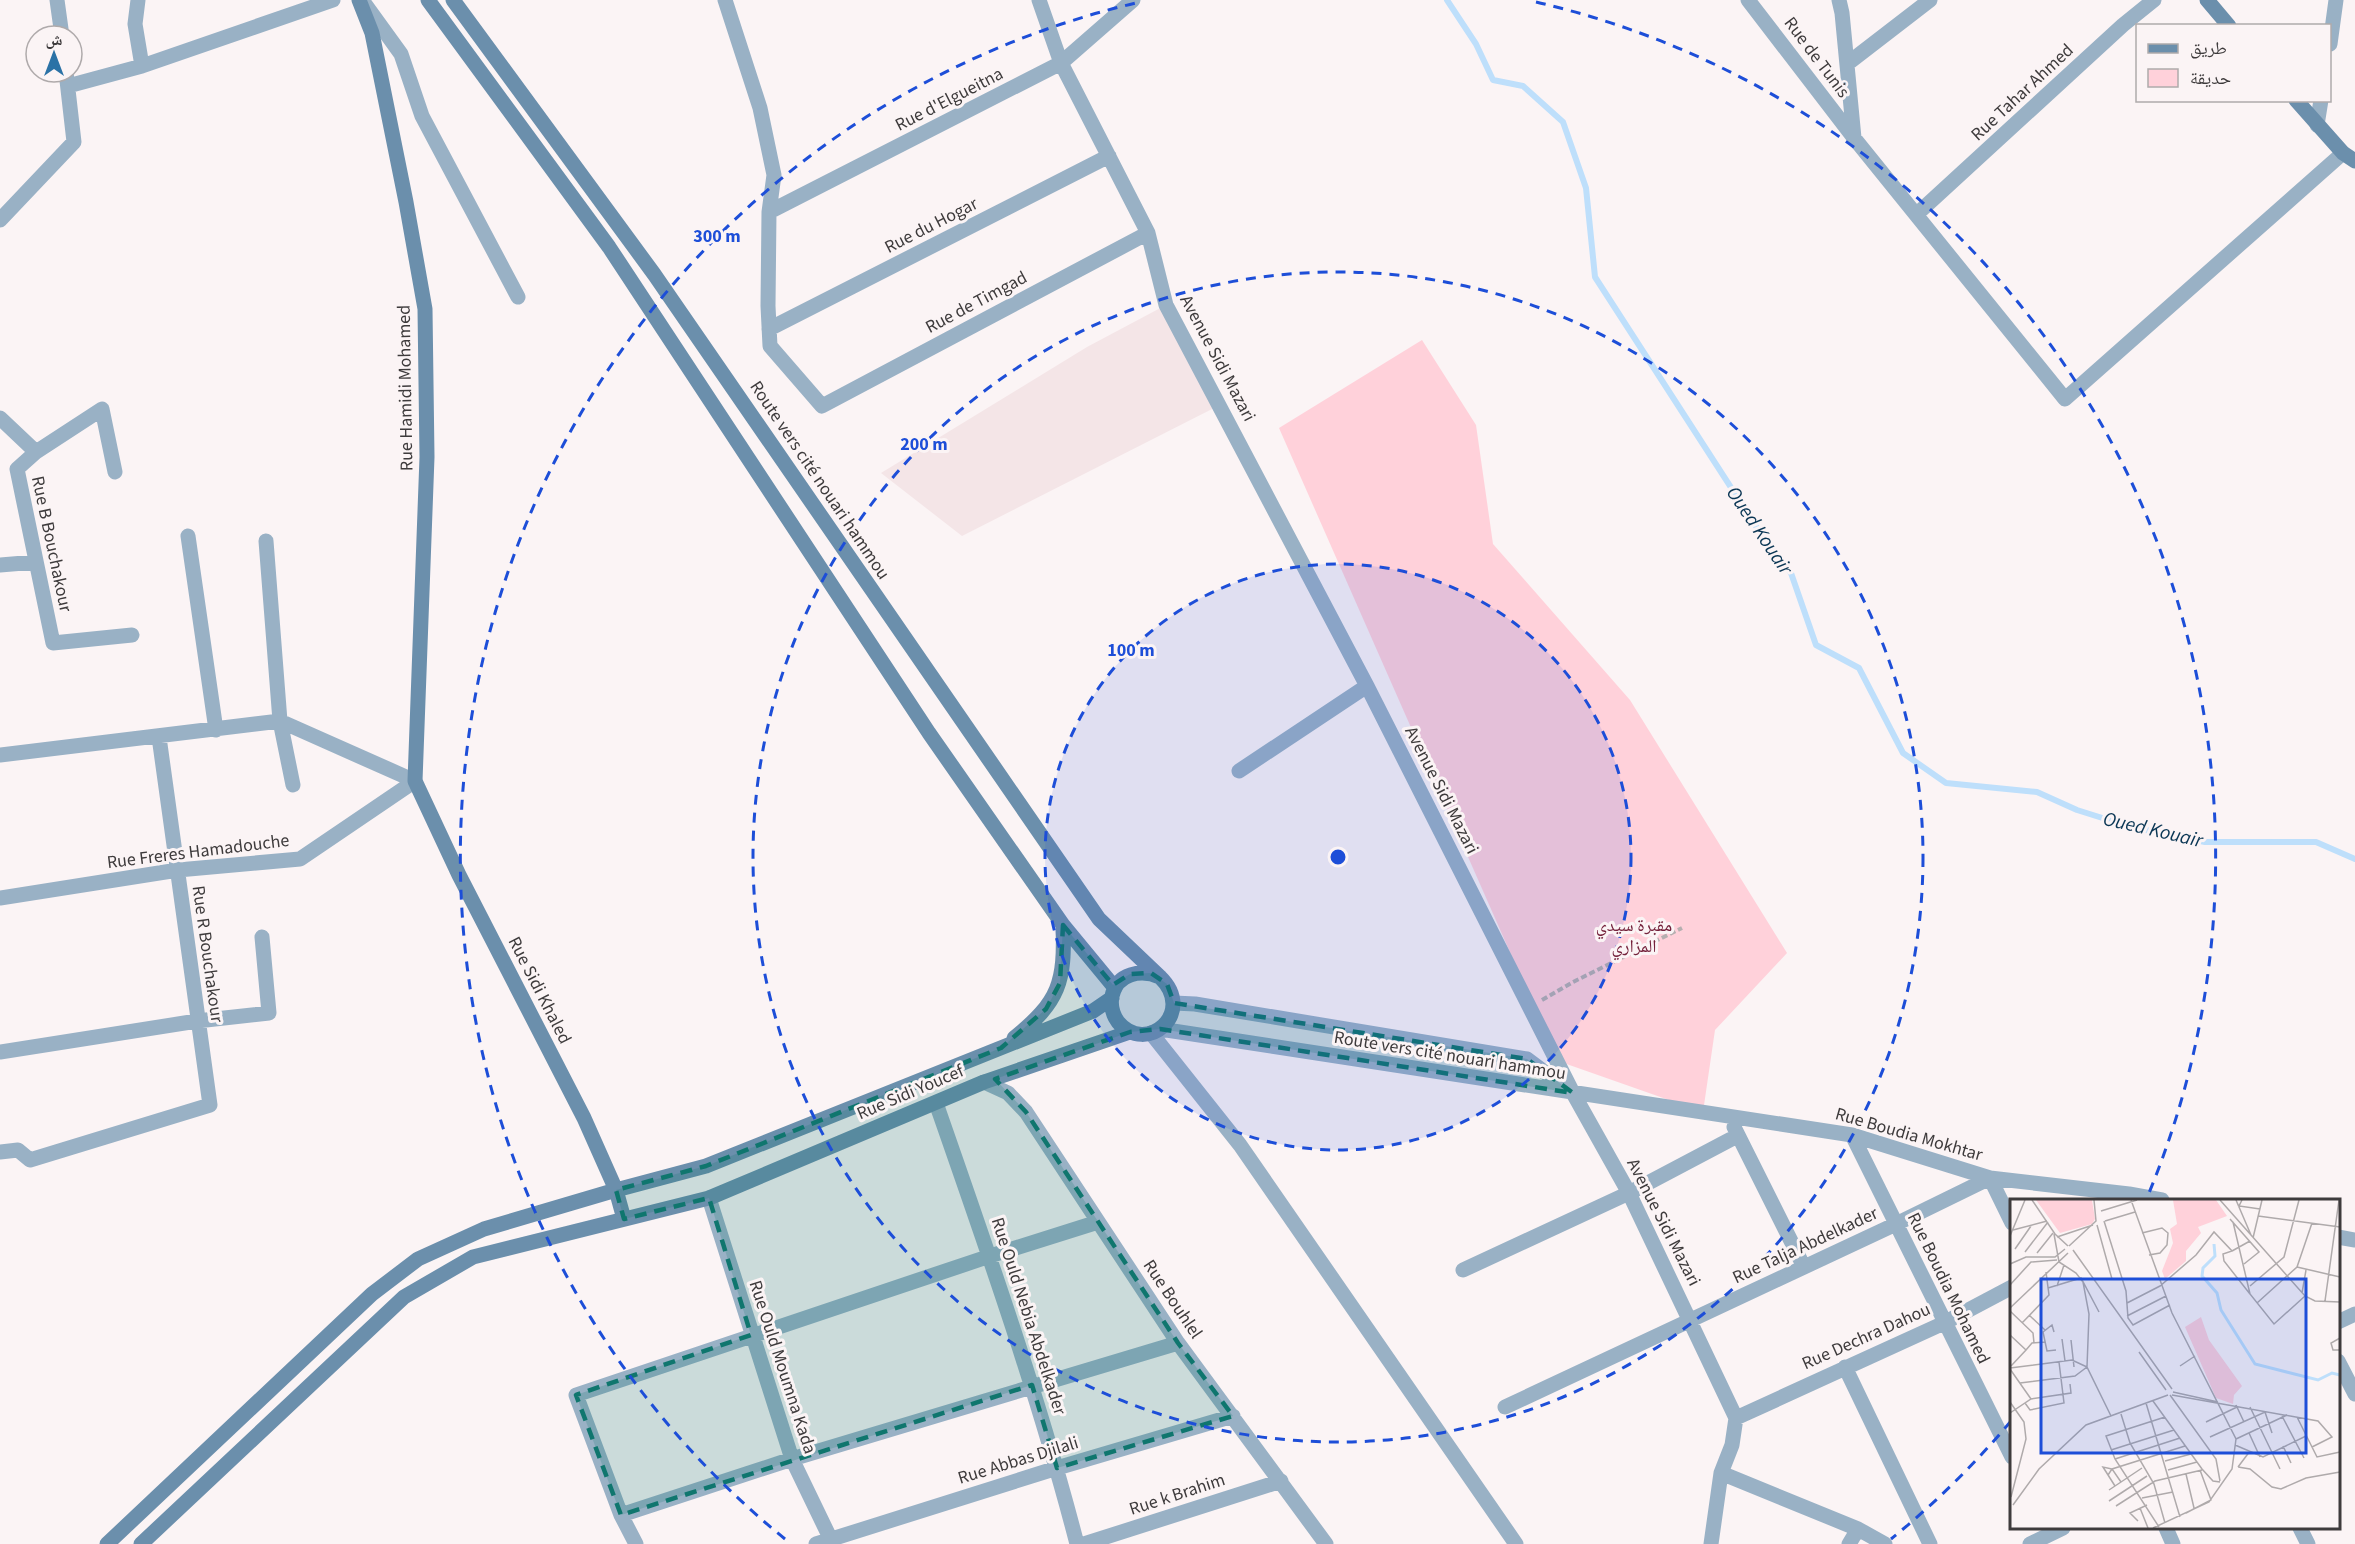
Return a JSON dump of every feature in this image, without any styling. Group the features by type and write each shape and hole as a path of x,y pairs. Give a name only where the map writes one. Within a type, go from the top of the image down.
{"main road":[{"name":"Rue Hamidi Mohamed","path":"361,0 372,33 406,202 424,309 428,457 415,781"},
{"path":"107,1544 372,1294 418,1259 484,1229 706,1166 1094,1011 1113,993 1121,980 1140,972 1160,977 1172,993 1174,1003 1172,1013 1155,1031 1141,1034 1130,1032 1115,1018 1112,1008 1113,993 929,733 609,247 428,0"},
{"name":"Route vers cité nouari hammou","path":"453,0 654,274 1099,919 1160,977"},
{"path":"2207,0 2227,24"},
{"path":"2298,102 2349,157"},
{"name":"Rue Sidi Khaled","path":"415,781 459,875 584,1119 616,1190 624,1219"},
{"path":"1001,1048 1046,1009 1060,983 1065,961 1063,925"},
{"name":"Rue Sidi Youcef","path":"141,1544 404,1297 473,1257 709,1198 984,1082 1130,1032"}],"street":[{"path":"57,0 60,24"},
{"path":"138,0 135,24 142,66"},
{"path":"84,76 142,66 333,0"},
{"path":"361,0 401,54 422,116 518,297"},
{"path":"725,0 760,108 774,175 769,212 769,329"},
{"name":"Avenue Sidi Mazari","path":"1039,0 1061,63 1148,233 1166,304 1367,686 1531,1006 1573,1094 1629,1192 1736,1418"},
{"name":"Rue d'Elgueitna","path":"769,212 1061,63 1133,0"},
{"name":"Rue de Tunis","path":"1748,0 1854,138 2065,399 2349,157"},
{"path":"1839,0 1854,138"},
{"path":"1847,64 1930,0"},
{"name":"Rue Tahar Ahmed","path":"1917,214 2154,0"},
{"path":"2331,37 2336,0"},
{"path":"0,220 74,142 68,84"},
{"path":"2317,125 2321,102"},
{"name":"Rue du Hogar","path":"769,329 1109,156"},
{"name":"Rue de Timgad","path":"769,329 770,346 822,406 1148,233"},
{"name":"Rue B Bouchakour","path":"115,472 102,409 36,452 17,470 53,643 132,635"},
{"path":"0,418 36,452"},
{"path":"188,536 216,730"},
{"path":"266,541 280,721 293,785"},
{"path":"0,565 36,562"},
{"path":"1239,771 1367,686"},
{"path":"0,755 280,721 415,781"},
{"name":"Rue R Bouchakour","path":"0,1152 18,1150 30,1160 210,1105 159,737"},
{"name":"Rue Freres Hamadouche","path":"0,898 178,870 300,859 415,781"},
{"path":"0,1052 197,1021 269,1013 262,937"},
{"name":"Route vers cité nouari hammou","path":"1174,1003 1206,1006 1527,1059 1573,1094"},
{"path":"1155,1031 1240,1145 1516,1544"},
{"name":"Route vers cité nouari hammou","path":"1155,1031 1573,1094"},
{"name":"Rue Bouhlel","path":"984,1082 1008,1093 1026,1112 1178,1342 1326,1544"},
{"name":"Rue Boudia Mokhtar","path":"1573,1094 1852,1135 1990,1178 2151,1199"},
{"name":"Rue Ould Nebia Abdelkader","path":"936,1103 990,1256 1032,1385 1077,1544"},
{"path":"1730,1116 1737,1136 1804,1267"},
{"name":"Rue Boudia Mohamed","path":"1852,1135 2010,1453"},
{"path":"1463,1270 1629,1192 1737,1136"},
{"path":"1990,1178 2010,1219"},
{"name":"Rue Talja Abdelkader","path":"1505,1407 1990,1178"},
{"name":"Rue Ould Moumna Kada","path":"709,1198 792,1459 832,1541"},
{"path":"636,1544 621,1515 576,1395 751,1335 1098,1222"},
{"path":"2340,1236 2355,1240"},
{"name":"Rue Dechra Dahou","path":"1736,1418 1944,1323 2010,1288"},
{"path":"2340,1321 2355,1314"},
{"path":"621,1515 792,1459 1178,1342"},
{"path":"2340,1365 2354,1392"},
{"path":"1845,1367 1930,1544"},
{"name":"Rue Abbas Djilali","path":"816,1544 832,1541 1057,1467 1233,1416"},
{"path":"1711,1544 1721,1473 1732,1445 1736,1418"},
{"path":"1721,1473 1858,1529 1885,1544"},
{"name":"Rue k Brahim","path":"1084,1544 1281,1482"},
{"path":"1849,1544 1858,1529"},
{"path":"2167,1529 2174,1544"},
{"path":"2301,1529 2308,1544"},
{"path":"2030,1544 2054,1533"}],"path":[{"path":"1531,1006 1573,982 1682,928"}],"highlighted area":[{"path":"1063,925 1113,985 1130,974 1151,973 1167,984 1174,1003 1527,1059 1573,1093 1160,1029 1130,1032 995,1079 1026,1112 1178,1343 1233,1416 1057,1468 1032,1385 621,1515 576,1395 751,1335 709,1198 624,1219 616,1190 706,1166 1001,1048 1046,1009 1060,983"}],"shaded area":[{"path":"1166,305 1218,406 962,536 881,473 1087,347"}],"green space":[{"name":"مقبرة سيدي المزاري","path":"1422,340 1476,425 1493,544 1630,700 1787,953 1715,1030 1703,1112 1558,1061 1279,428"}],"waterway":[{"name":"Oued Kouair","path":"1447,0 1476,44 1493,80 1523,86 1563,122 1586,188 1595,277 1763,537 1791,573 1816,645 1859,668 1903,753 1946,783 2037,792 2077,810 2131,827 2205,842 2316,842 2355,859"}]}
